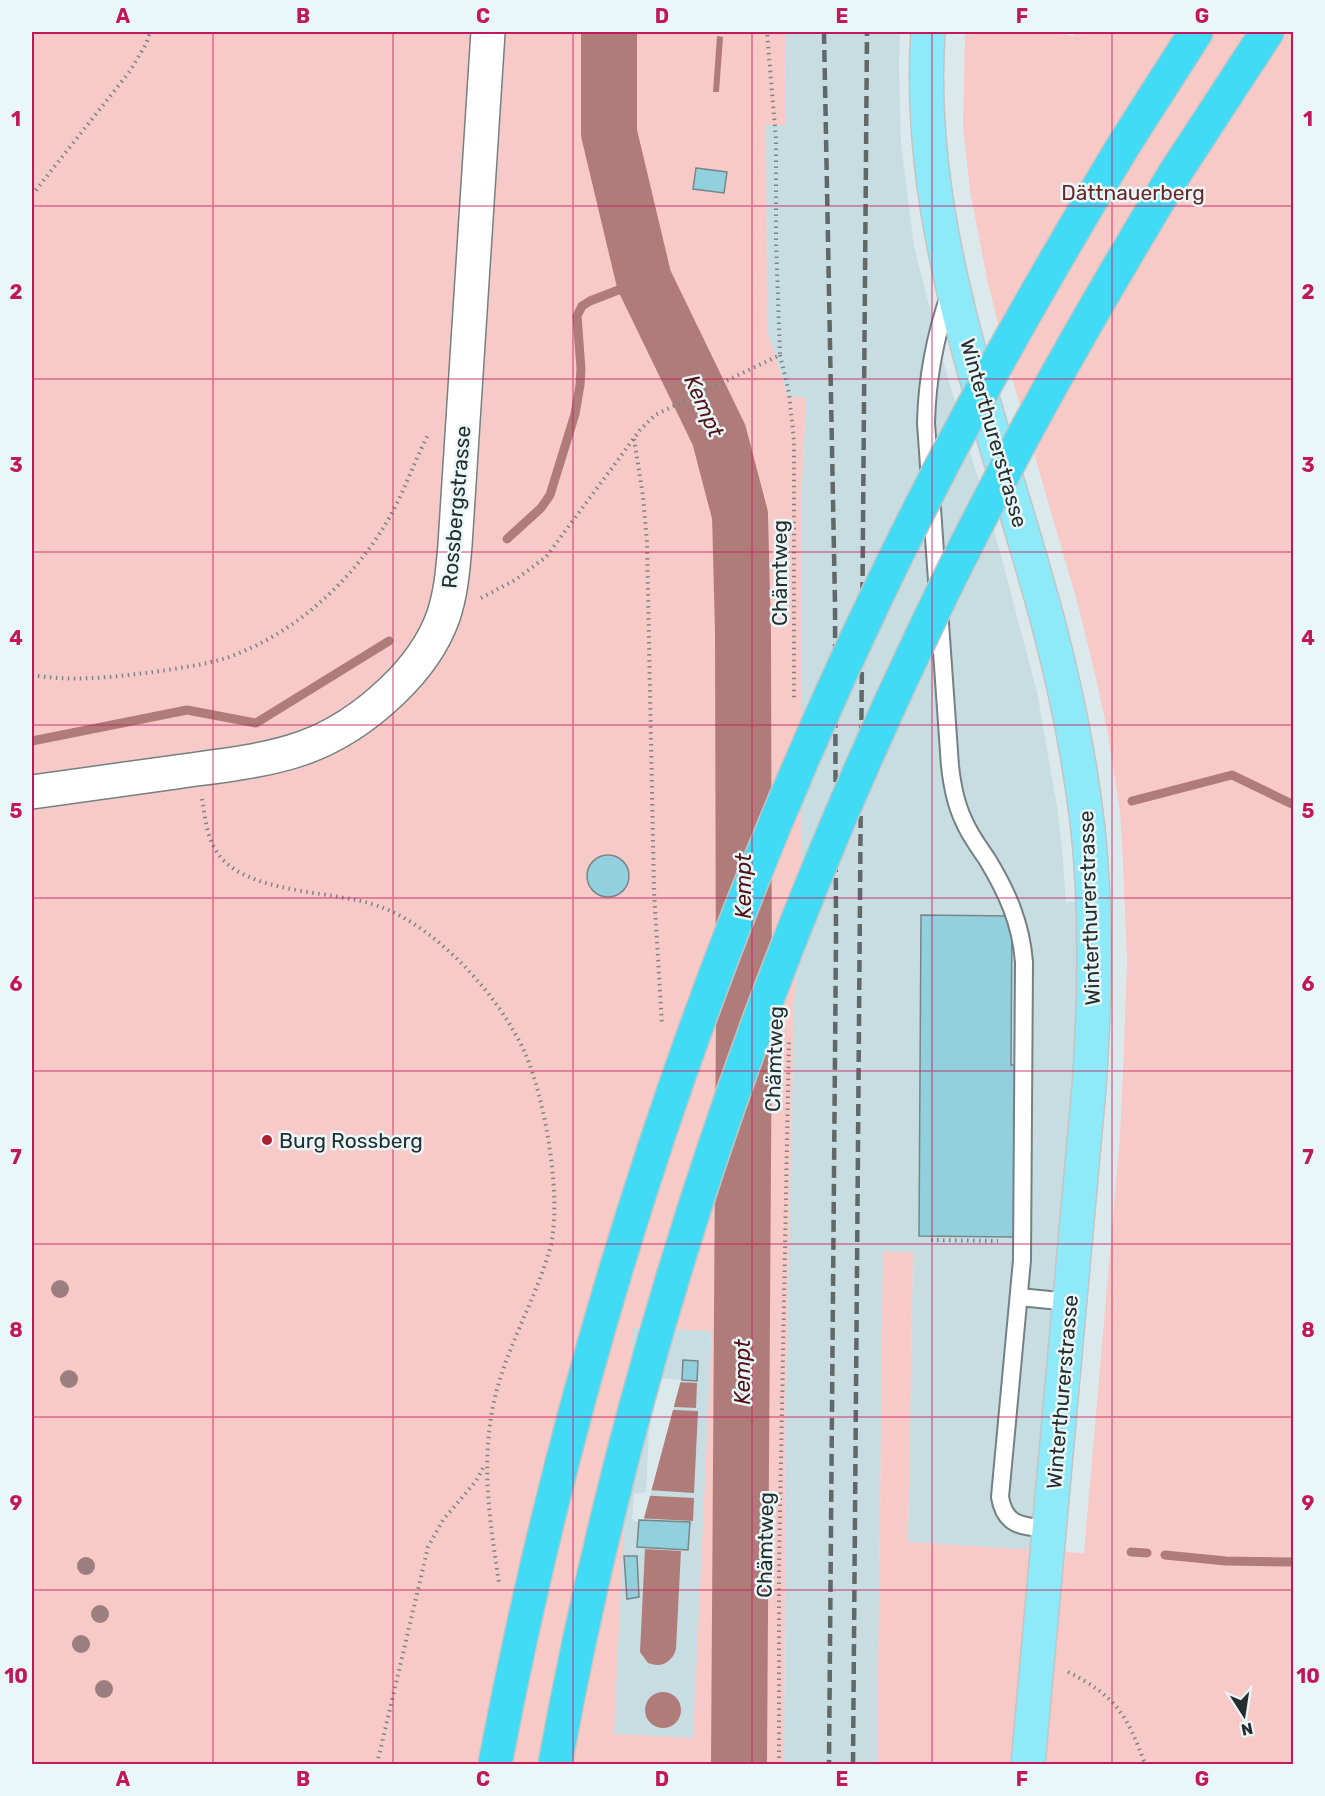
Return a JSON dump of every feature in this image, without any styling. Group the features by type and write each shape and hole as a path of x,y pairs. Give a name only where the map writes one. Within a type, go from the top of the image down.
{"highway":[{"path":"495,1764 541,1545 603,1310 680,1069 774,824 837,680 909,528 953,444 1029,305 1125,143 1196,32"},
{"path":"555,1764 595,1568 659,1326 727,1111 789,944 856,779 924,629 961,554 1079,333 1175,173 1267,32"}],"main road":[{"name":"Winterthurerstrasse","path":"928,32 927,88 934,182 952,286 1049,623 1076,746 1087,818 1093,902 1094,1001 1086,1128 1028,1764"}],"street":[{"name":"Rossbergstrasse","path":"32,792 279,756 329,739 375,707 399,684 432,641 443,617 451,586 455,545 488,32"}],"lane":[{"path":"952,286 939,322 931,356 926,423 950,766 953,788 963,821 1006,892 1017,918 1022,939 1024,976 1023,1241 1000,1497 1005,1514 1014,1523 1049,1529"},
{"path":"1019,1298 1070,1302"}],"path":[{"path":"32,195 130,71 146,44 150,32"},
{"name":"Chämtweg","path":"767,32 776,140 776,242 780,355 789,393 794,441 794,705"},
{"path":"443,617 515,580 546,557 647,422 664,410 780,355"},
{"path":"32,675 74,679 138,674 193,666 244,651 278,634 325,598 376,538 396,503 431,428"},
{"path":"634,439 645,508 647,543 654,891 662,1029"},
{"path":"197,769 209,835 214,847 229,866 237,872 266,883 381,907 409,921 425,933 467,969 494,999 526,1053 542,1104 553,1185 552,1244 503,1370 493,1406 483,1469 476,1481 442,1520 428,1547 377,1764"},
{"name":"Chämtweg","path":"779,1764 780,1529 789,1031"},
{"path":"931,1240 1023,1241"},
{"path":"1064,1670 1095,1687 1118,1707 1133,1731 1145,1764"}],"shaded area":[{"path":"786,32 900,32 901,144 914,247 947,375 999,548 1037,692 1057,806 1066,902 1093,902 1048,1551 908,1542 913,1253 883,1252 877,1764 784,1764 786,1391 794,1004 801,901 801,505 806,399 788,396 767,331 766,125 785,125"},
{"path":"717,36 723,37 719,92 713,92"},
{"path":"632,1328 712,1331 694,1738 613,1734","holes":["645,1549 681,1551 676,1649 670,1661 661,1665 652,1665","659,1693 672,1695 680,1706 677,1720 666,1728 657,1728 645,1714 646,1705 654,1695"]},
{"path":"656,1381 697,1383 696,1408 655,1406"},
{"path":"653,1409 698,1411 694,1493 648,1490"},
{"path":"636,1495 694,1498 693,1521 635,1518"},
{"path":"645,1549 681,1551 676,1649 669,1661 657,1665 648,1663 640,1652"},
{"path":"663,1692 675,1698 681,1710 675,1722 663,1728 651,1722 645,1710 651,1698"}],"green space":[{"path":"32,32 786,32 785,125 766,125 767,331 788,396 806,398 801,505 801,901 794,1004 786,1391 784,1764 32,1764","holes":["633,1328 712,1331 693,1738 614,1734"]},
{"name":"Dättnauerberg","path":"965,32 1056,32 1073,36 1075,32 1293,32 1293,1764 877,1764 883,1251 913,1253 908,1542 1084,1553 1120,1136 1127,960 1120,811 1107,729 1078,605 1011,374 988,284 970,191 963,126","holes":["1131,1547 1147,1548 1147,1558 1130,1557"]}],"pier":[{"path":"656,1378 681,1380 643,1522 634,1521 632,1518 634,1494 646,1492 650,1408"}],"building":[{"path":"696,168 727,172 724,193 693,189"},
{"path":"608,855 623,861 629,876 623,891 608,897 593,891 587,876 593,861"},
{"path":"921,915 1012,916 1011,1065 1016,1065 1015,1237 919,1236"},
{"path":"683,1360 698,1361 697,1381 682,1380"},
{"path":"639,1520 690,1522 688,1550 637,1547"},
{"path":"624,1556 637,1556 639,1597 627,1599"}],"waterway":[{"name":"Kempt","path":"609,32 609,133 644,280 719,435 740,515 743,632 744,1014 739,1764"},
{"path":"507,539 541,508 550,495 575,414 580,385 577,316 582,306 644,280"},
{"path":"32,741 187,710 256,723 389,641"},
{"path":"1132,801 1232,775 1294,805"},
{"path":"1131,1552 1147,1553"},
{"path":"1165,1555 1226,1561 1294,1562"}],"railway":[{"path":"824,32 835,604 836,938 829,1764"},
{"path":"853,1764 867,32"}],"place":[{"name":"Burg Rossberg","path":"267,1140"}]}
